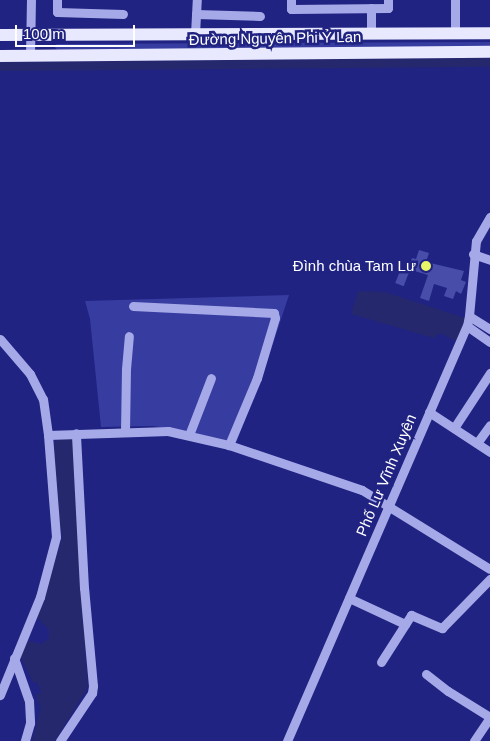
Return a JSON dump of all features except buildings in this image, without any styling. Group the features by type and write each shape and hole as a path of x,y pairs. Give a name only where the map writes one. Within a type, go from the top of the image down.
{"main road":[{"name":"Đường Nguyên Phi Ỷ Lan","path":"0,34 490,33"},
{"name":"Đường Nguyên Phi Ỷ Lan","path":"0,56 490,52"}],"street":[{"path":"30,56 31,0"},
{"path":"57,0 56,12 123,14"},
{"path":"196,34 197,0"},
{"path":"291,0 291,9 388,8 388,0"},
{"path":"455,0 456,33"},
{"path":"371,8 371,33"},
{"path":"196,14 260,16"},
{"name":"Phố Lư Vĩnh Xuyên","path":"288,741 388,504 467,326 476,241 490,217"},
{"path":"474,254 490,260"},
{"path":"133,306 274,313 275,318 257,378 230,445"},
{"path":"469,316 490,329"},
{"path":"467,326 490,342"},
{"path":"125,432 126,369 129,336"},
{"path":"0,339 37,385 42,399 48,435 56,538 40,597 0,695"},
{"path":"454,428 490,373"},
{"path":"189,436 211,378"},
{"path":"429,412 490,452"},
{"path":"477,443 490,425"},
{"path":"48,435 168,430 230,445 362,490 388,504 490,569"},
{"path":"60,741 92,693 72,433"},
{"path":"381,662 411,615 442,628 490,579"},
{"path":"349,598 405,624"},
{"path":"14,658 29,701 30,723 25,741"},
{"path":"426,674 448,691 490,717 474,741"}],"shaded area":[{"path":"490,42 490,48 57,50 54,46 57,44"},
{"path":"358,291 385,292 468,319 456,341 440,333 434,338 351,314"},
{"path":"289,295 263,374 236,443 152,426 101,427 90,319 85,301"},
{"path":"72,437 88,687 55,741 32,741 41,708 36,695 41,693 37,682 33,682 20,656 28,641 42,644 49,638 49,630 36,616 62,538 55,486 54,443 58,439"}],"waterway":[{"path":"0,66 490,62"}],"place":[{"name":"Đình chùa Tam Lư","path":"426,266"}]}
